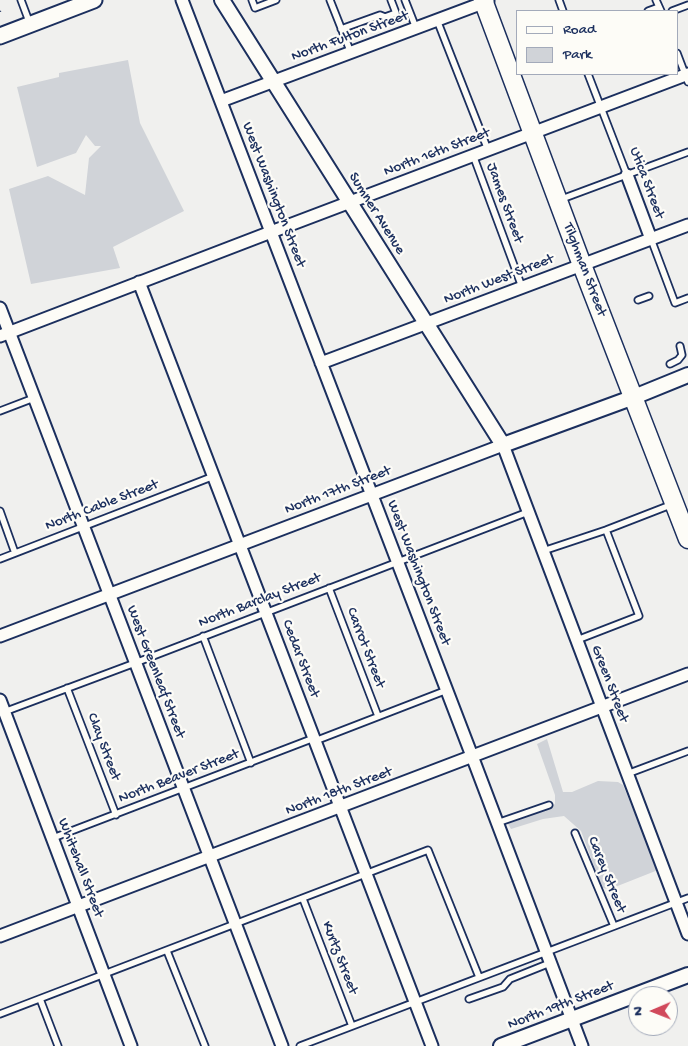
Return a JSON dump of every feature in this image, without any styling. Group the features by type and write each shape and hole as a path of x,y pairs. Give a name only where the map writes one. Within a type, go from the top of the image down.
{"main road":[{"path":"0,36 94,0"},
{"name":"Tilghman Street","path":"486,1 513,65 532,133 582,265 687,531"}],"street":[{"name":"West Washington Street","path":"182,0 582,1046"},
{"name":"Sumner Avenue","path":"222,0 272,82 503,445"},
{"name":"North Fulton Street","path":"221,101 486,1"},
{"name":"North 16th Street","path":"4,334 600,107 687,77"},
{"name":"Utica Street","path":"626,175 651,239"},
{"name":"North West Street","path":"321,363 688,225"},
{"name":"Cedar Street","path":"139,282 432,1046"},
{"name":"West Greenleaf Street","path":"0,308 4,334 34,398 282,1046"},
{"name":"North 17th Street","path":"0,636 688,375"},
{"name":"Green Street","path":"503,445 688,934"},
{"name":"North 18th Street","path":"0,936 688,674"},
{"name":"Whitehall Street","path":"0,700 2,712 53,838 131,1046"},
{"name":"North 19th Street","path":"501,1046 688,975"}],"lane":[{"path":"21,0 30,24"},
{"path":"252,0 255,8 276,0"},
{"path":"330,0 351,52"},
{"path":"341,29 380,14 385,17 396,13 391,0"},
{"path":"405,0 416,28"},
{"path":"656,0 660,9"},
{"path":"675,10 688,5"},
{"name":"James Street","path":"438,20 488,150"},
{"path":"678,55 687,77"},
{"name":"Utica Street","path":"588,75 626,175"},
{"path":"558,200 688,152"},
{"name":"James Street","path":"473,155 522,287"},
{"name":"Utica Street","path":"651,239 675,303 688,298"},
{"path":"638,300 649,296"},
{"path":"670,364 678,360 682,355 680,346"},
{"path":"0,412 34,398"},
{"name":"North Cable Street","path":"0,559 214,476"},
{"path":"543,551 675,504"},
{"path":"0,511 15,553"},
{"name":"North Barclay Street","path":"2,712 528,512"},
{"path":"577,640 639,616 606,530"},
{"name":"Carrot Street","path":"329,588 378,716"},
{"path":"203,636 251,763"},
{"name":"Clay Street","path":"67,688 116,815"},
{"name":"North Beaver Street","path":"53,838 447,690"},
{"path":"627,774 688,751"},
{"path":"497,823 549,805"},
{"name":"Carey Street","path":"575,833 614,926"},
{"path":"0,1014 428,850 479,977"},
{"path":"300,1046 688,898"},
{"name":"Kurtz Street","path":"303,899 352,1026"},
{"path":"167,951 205,1046"},
{"path":"469,1000 503,987 510,979 550,963"},
{"path":"40,999 58,1046"}],"green space":[{"path":"128,60 140,123 184,211 113,247 120,268 31,284 9,189 48,176 85,195 89,158 101,146 95,146 86,135 76,153 37,167 17,87 59,77 59,73"},
{"path":"547,739 563,792 572,792 598,781 618,782 623,785 658,870 610,889 602,888 581,831 564,816 543,819 511,829 508,824 543,811 555,804 555,795 537,744"}]}
